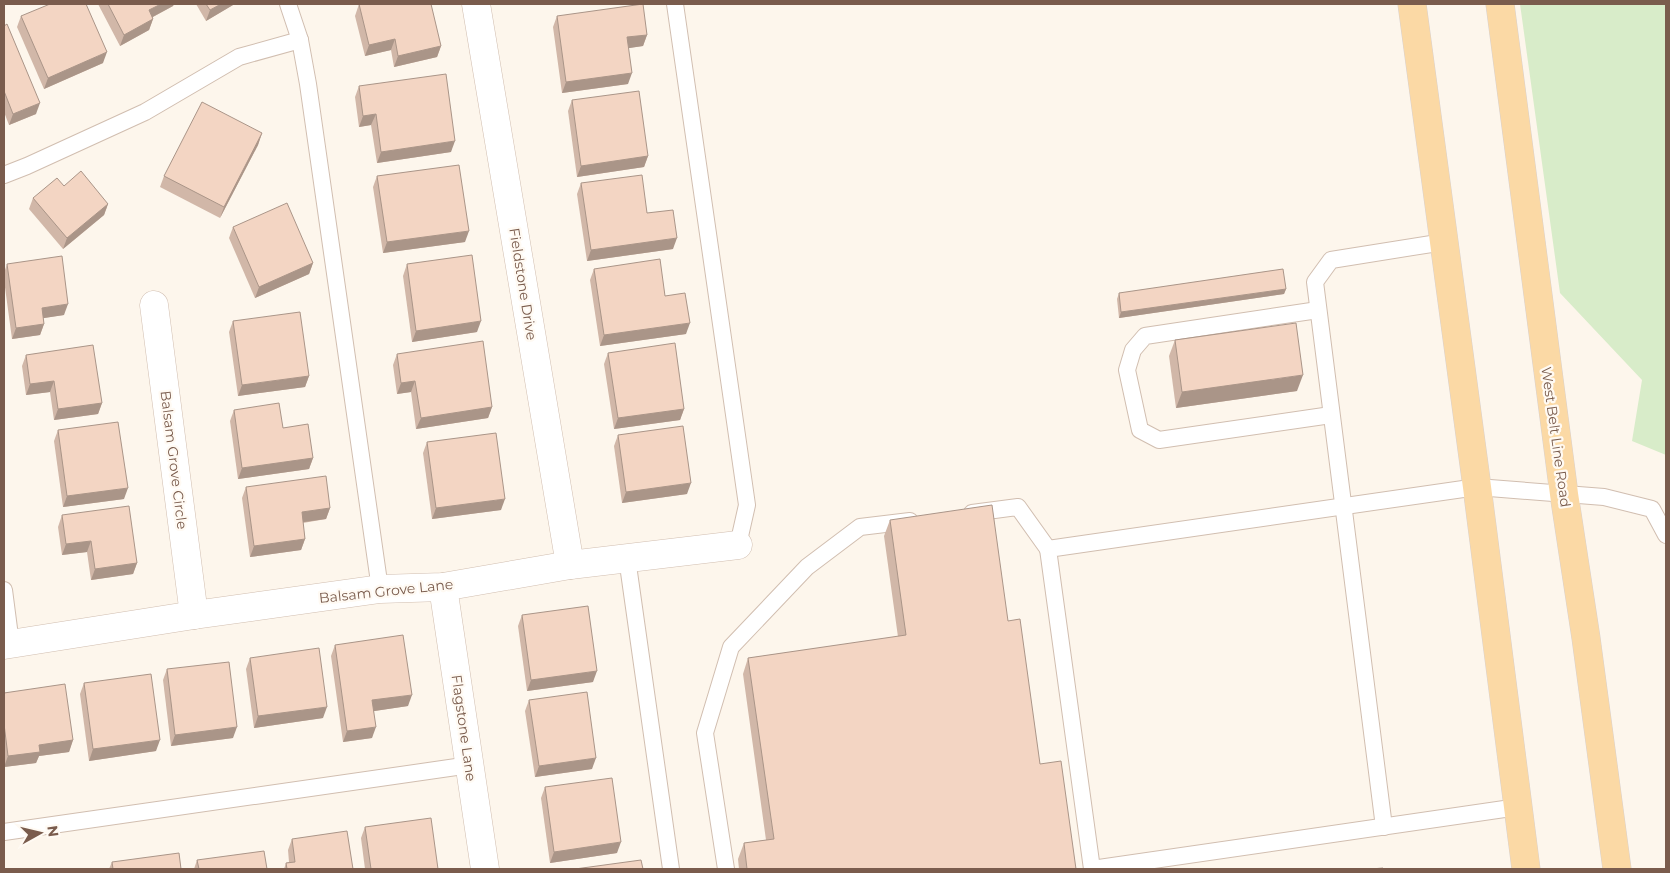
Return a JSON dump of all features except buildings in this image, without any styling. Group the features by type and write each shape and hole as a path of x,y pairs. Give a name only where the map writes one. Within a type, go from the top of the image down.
{"main road":[{"path":"1412,4 1526,869"},
{"name":"West Belt Line Road","path":"1500,4 1564,494 1618,869"}],"street":[{"name":"Fieldstone Drive","path":"476,4 570,565"},
{"name":"Balsam Grove Circle","path":"154,305 194,615"},
{"name":"Balsam Grove Lane","path":"7,644 380,589 443,586 570,565 738,545"},
{"name":"Flagstone Lane","path":"443,586 485,869"}],"lane":[{"path":"288,4 300,40 308,84 380,589"},
{"path":"674,4 747,505 738,545"},
{"path":"4,175 145,112 239,57 300,40"},
{"path":"1384,827 1315,282 1331,260 1444,242"},
{"path":"1318,310 1145,336 1133,350 1127,370 1140,430 1159,440 1332,415"},
{"path":"1048,549 1477,487 1604,497 1652,509 1666,535"},
{"path":"959,514 1018,507 1048,549 1092,869 1518,807"},
{"path":"726,869 705,733 731,647 807,567 860,527 929,518"},
{"path":"626,558 671,869"},
{"path":"4,590 7,644"},
{"path":"4,832 470,766"}],"green space":[{"path":"1520,4 1666,4 1666,455 1632,441 1642,380 1560,293"}]}
